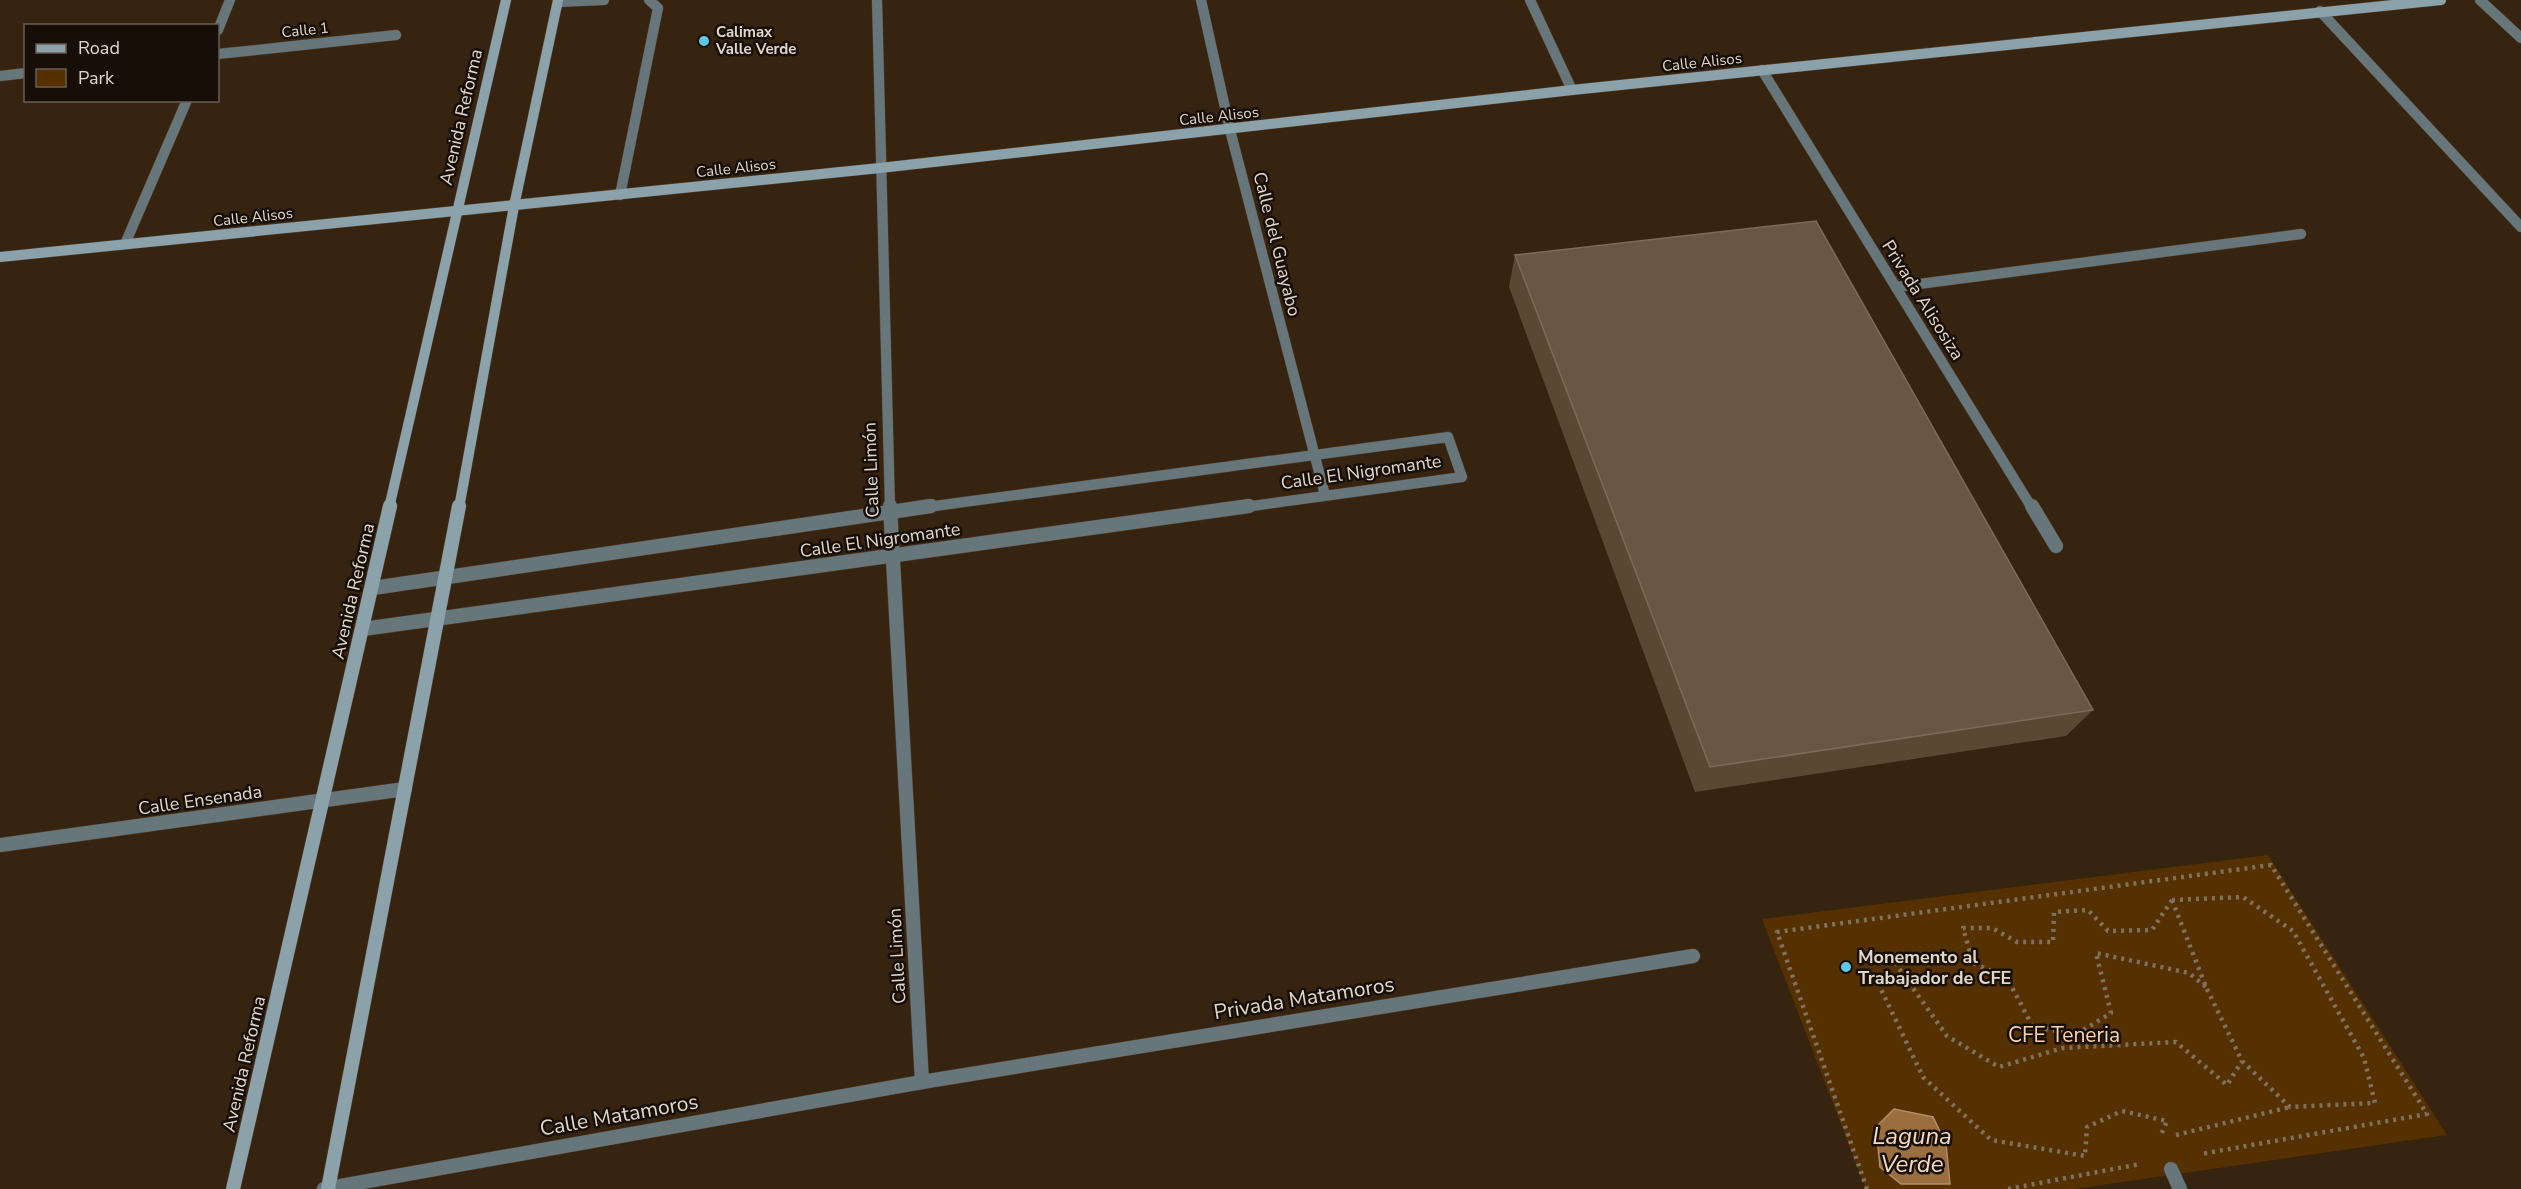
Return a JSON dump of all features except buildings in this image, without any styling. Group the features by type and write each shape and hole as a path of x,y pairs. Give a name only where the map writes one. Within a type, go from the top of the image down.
{"street":[{"path":"219,28 230,0"},
{"name":"Avenida Reforma","path":"233,1189 373,588 506,0"},
{"path":"327,1189 439,617 514,206 558,1 604,0"},
{"path":"620,195 658,8 649,0"},
{"name":"Calle Limón","path":"877,0 890,512 922,1082"},
{"name":"Calle del Guayabo","path":"1200,0 1230,130 1324,495"},
{"path":"1530,0 1572,90"},
{"name":"Calle Alisos","path":"0,257 880,168 1572,90 2441,0"},
{"path":"2480,0 2521,38"},
{"path":"2320,11 2521,227"},
{"name":"Calle 1","path":"219,54 396,35"},
{"name":"Privada Alisosiza","path":"1762,70 2056,546"},
{"path":"0,76 24,73"},
{"path":"125,244 186,102"},
{"path":"1896,287 2301,234"},
{"name":"Calle El Nigromante","path":"363,629 1462,477 1448,437 890,512 373,588"},
{"name":"Calle Ensenada","path":"0,845 405,789"},
{"name":"Privada Matamoros","path":"922,1082 1693,956"},
{"name":"Calle Matamoros","path":"327,1189 922,1082"},
{"path":"2169,1164 2180,1189"}],"path":[{"path":"1867,1189 1777,932 2271,865 2427,1114 2169,1164 2008,1189"},
{"path":"1878,983 1923,1077 1991,1140 2085,1156 2087,1127 2122,1111 2167,1121 2158,1140 2290,1107 2375,1103 2364,1058 2293,931 2243,897 2172,900"},
{"path":"2172,900 2152,930 2108,931 2088,910 2054,912 2053,942 2017,942 1992,928 1963,928 1973,963 2007,978 2033,1027 2077,1034 2110,1013 2096,953 2189,973 2206,987"},
{"path":"2172,900 2206,987 2242,1061 2290,1107"},
{"path":"1890,956 1947,1036 1999,1067 2063,1048 2176,1042 2227,1085 2242,1061"}],"green space":[{"name":"CFE Teneria","path":"2268,855 2447,1135 2074,1189 1866,1189 1762,919"}],"water":[{"name":"Laguna Verde","path":"1894,1109 1933,1117 1946,1144 1950,1184 1901,1184 1880,1167 1876,1127"}],"place":[{"name":"Calimax Valle Verde","path":"704,41"},
{"name":"Monemento al Trabajador de CFE","path":"1846,967"}]}
